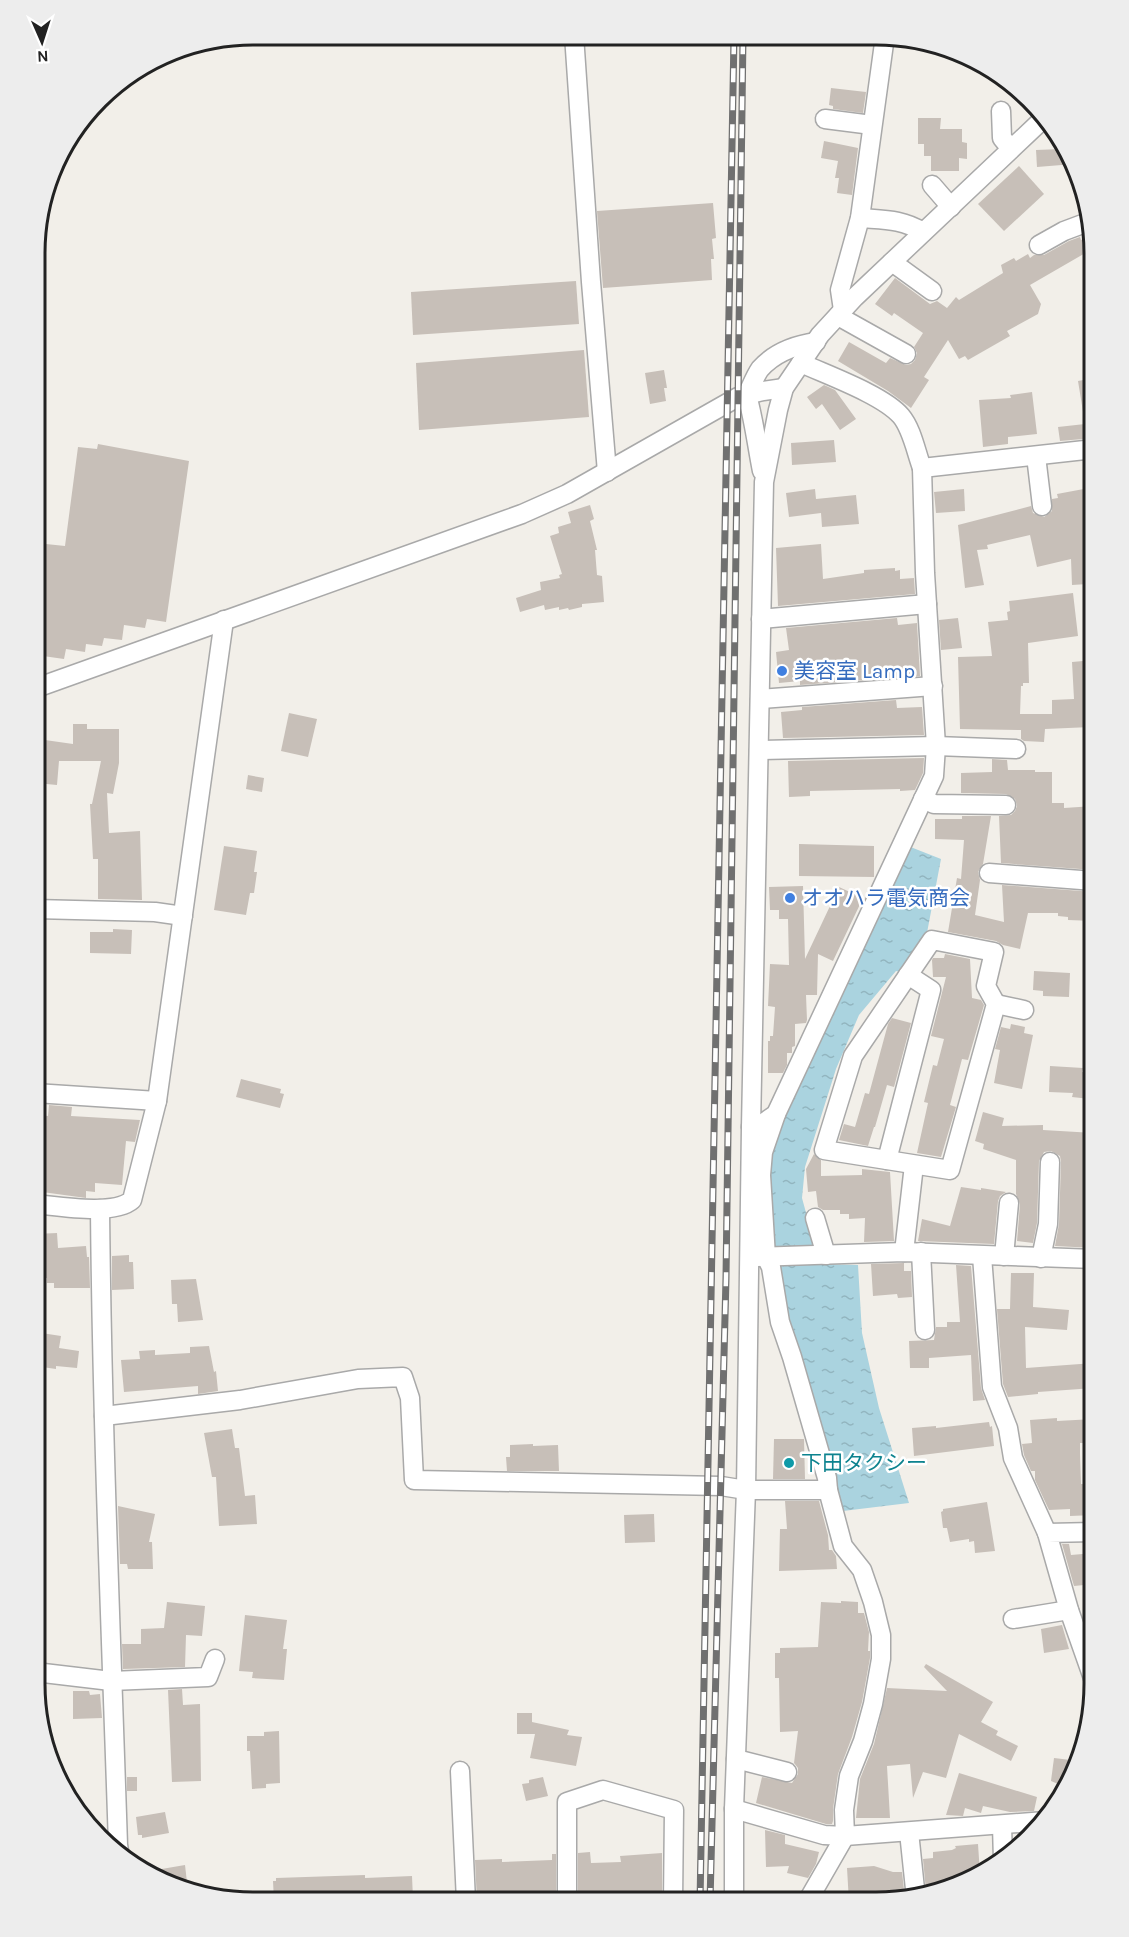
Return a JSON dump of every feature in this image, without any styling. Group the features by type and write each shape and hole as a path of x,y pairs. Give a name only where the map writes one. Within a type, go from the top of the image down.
{"street":[{"path":"575,45 607,472"},
{"path":"840,313 840,290 860,218 884,46"},
{"path":"1001,111 1002,138 1011,149"},
{"path":"825,119 873,125"},
{"path":"757,1257 751,1127 764,482 778,410 784,388 816,342 840,313 1039,123"},
{"path":"932,185 951,207"},
{"path":"860,218 896,220 911,224 923,232"},
{"path":"1039,245 1064,231 1082,225"},
{"path":"892,262 932,291"},
{"path":"840,313 906,354"},
{"path":"764,482 754,421 747,395 760,369 783,351 816,342"},
{"path":"734,1892 734,1809 746,1490 763,1152 776,1114 934,776 936,746 927,604 922,468 901,416 874,396 801,363"},
{"path":"45,685 522,514 567,495 738,397 784,388"},
{"path":"922,468 1084,450"},
{"path":"1036,456 1042,506"},
{"path":"761,619 927,604"},
{"path":"45,1204 100,1209 128,1203 132,1200 157,1101 224,620"},
{"path":"760,699 933,686"},
{"path":"759,750 936,746 1016,749"},
{"path":"923,799 934,804 1006,805"},
{"path":"989,873 1084,880"},
{"path":"45,909 154,912 183,916"},
{"path":"932,940 994,952 986,986 996,1004 950,1170 824,1150 853,1056 908,975 932,940"},
{"path":"887,1160 932,990 908,975"},
{"path":"996,1004 1024,1010"},
{"path":"45,1094 157,1101"},
{"path":"751,1127 759,1126 776,1114"},
{"path":"1041,1258 1048,1224 1050,1162"},
{"path":"914,1165 913,1252 925,1330"},
{"path":"1004,1256 1009,1203"},
{"path":"100,1209 111,1681 118,1842"},
{"path":"815,1218 826,1255"},
{"path":"757,1257 913,1252 1084,1259"},
{"path":"982,1256 992,1387 1008,1428 1013,1458 1047,1533 1084,1653"},
{"path":"757,1257 771,1267 780,1322 792,1357 843,1546 862,1570 881,1635 881,1659 873,1704 849,1776 844,1810 845,1836 813,1892"},
{"path":"104,1416 240,1400 358,1379 403,1377 410,1398 414,1480 721,1486 746,1490 828,1490"},
{"path":"1047,1533 1084,1532"},
{"path":"1012,1618 1069,1610"},
{"path":"45,1673 111,1681 208,1677 215,1659"},
{"path":"736,1759 787,1772"},
{"path":"460,1771 466,1892"},
{"path":"567,1892 567,1802 603,1790 674,1810 673,1892"},
{"path":"734,1809 824,1835 845,1836 1031,1822"},
{"path":"1002,1825 1003,1849"},
{"path":"909,1832 915,1888"}],"water":[{"path":"908,846 941,859 926,938 900,972 896,971 859,1015 836,1069 805,1167 802,1198 820,1264 858,1265 862,1333 879,1408 909,1503 843,1511 784,1313 769,1244 770,1154 799,1079 838,1005 902,867 898,864"}],"building":[{"path":"831,88 866,92 863,113 833,109 833,106 829,105"},
{"path":"918,118 941,118 940,129 962,129 962,142 967,143 967,159 959,158 959,171 931,171 931,156 924,156 924,144 918,144"},
{"path":"824,141 858,148 852,195 837,193 839,178 835,178 838,161 821,158"},
{"path":"1056,149 1064,165 1037,167 1036,150"},
{"path":"1019,166 1044,194 1004,231 978,204"},
{"path":"713,203 716,238 712,239 714,259 711,259 712,280 603,288 597,211"},
{"path":"1080,237 1081,240 1084,239 1084,254 1030,285 1041,304 1038,314 1007,331 1010,336 968,360 965,356 959,359 948,340 924,377 929,380 911,408 888,391 838,361 849,342 886,363 890,358 906,365 915,360 917,353 914,347 923,333 894,313 892,316 875,304 895,278 930,304 937,301 947,308 956,297 959,300 1003,273 1001,265 1014,258 1016,261 1028,254 1030,258 1034,255 1044,255 1069,241"},
{"path":"576,281 579,324 413,335 411,292"},
{"path":"584,350 589,417 419,430 416,363"},
{"path":"664,370 667,388 664,388 666,401 650,404 645,373"},
{"path":"1084,380 1084,418 1078,381"},
{"path":"824,385 835,390 856,419 840,430 822,404 816,409 807,397"},
{"path":"1032,392 1037,434 1008,437 1008,444 983,447 979,400 1011,398 1010,395"},
{"path":"1084,424 1084,439 1060,441 1058,427"},
{"path":"834,440 836,462 792,465 791,443"},
{"path":"98,444 189,461 166,622 147,619 145,628 124,625 122,640 104,638 102,646 86,644 85,652 66,649 64,659 45,656 46,544 65,546 78,447 97,449"},
{"path":"815,489 816,499 856,495 859,524 822,527 821,513 789,517 786,493"},
{"path":"964,489 965,511 936,513 934,492"},
{"path":"1084,489 1084,584 1072,585 1071,559 1037,567 1030,535 987,545 988,549 977,550 984,585 965,588 958,525 1031,506 1033,513 1044,517 1052,511 1052,499 1058,498 1057,494"},
{"path":"590,505 594,519 590,521 597,550 595,550 597,575 602,576 604,602 582,604 582,607 569,610 568,608 559,610 559,607 545,610 544,605 520,612 516,598 541,590 540,582 560,578 559,575 562,574 550,536 559,533 558,527 571,523 568,512"},
{"path":"821,544 823,579 864,573 864,570 895,568 895,571 900,570 900,579 914,578 915,594 778,606 776,548"},
{"path":"1073,593 1078,636 1028,643 1029,683 1023,683 1021,686 1020,714 1052,714 1052,700 1074,699 1072,662 1084,661 1084,727 1045,729 1044,742 1024,741 1021,739 1021,730 960,729 958,657 992,656 988,622 1008,620 1009,601"},
{"path":"897,618 898,625 917,623 920,676 800,685 800,681 779,683 776,652 789,650 786,628"},
{"path":"958,618 962,648 941,650 939,620"},
{"path":"896,700 897,708 922,707 924,735 783,738 781,712 802,710 802,707"},
{"path":"289,713 317,719 308,757 281,751"},
{"path":"73,724 87,724 87,729 119,729 119,763 113,794 107,793 109,833 140,831 142,900 98,899 98,859 93,859 90,804 92,804 101,761 59,761 57,785 45,784 45,740 73,744"},
{"path":"924,758 923,773 915,790 810,791 810,796 789,797 788,761"},
{"path":"992,759 1007,760 1008,770 1052,772 1052,803 1064,803 1064,808 1084,807 1084,869 1001,863 999,816 1011,815 1015,811 1017,806 1015,799 1006,794 961,793 961,773 992,772"},
{"path":"248,775 264,778 262,792 246,789"},
{"path":"962,816 991,816 983,864 978,872 980,880 975,915 1004,922 1002,885 1084,891 1084,921 1068,920 1068,917 1058,916 1058,913 1028,913 1020,949 996,941 948,932 957,878 961,879 964,840 935,839 935,819 962,819"},
{"path":"799,844 874,846 874,877 799,876"},
{"path":"224,846 257,851 254,893 250,893 246,915 214,910"},
{"path":"803,886 805,959 839,887 863,898 833,961 818,954 817,995 806,995 807,1020 806,1023 795,1024 795,1046 792,1047 792,1053 787,1053 787,1065 783,1073 768,1073 768,1041 770,1041 770,1036 773,1036 775,1007 768,1006 770,964 789,965 788,919 779,919 779,910 770,910 769,887"},
{"path":"113,929 132,930 131,954 90,953 90,932 113,932"},
{"path":"945,954 970,959 972,998 981,1000 984,1005 968,1060 962,1059 950,1105 956,1107 941,1157 917,1153 928,1103 924,1102 933,1065 937,1066 944,1039 931,1036 946,977 933,977 932,960 933,958 944,958"},
{"path":"1034,971 1070,973 1069,997 1043,996 1043,991 1033,990"},
{"path":"892,1018 911,1023 894,1087 887,1085 868,1146 839,1140 844,1124 855,1127 865,1093 869,1094 888,1024"},
{"path":"1011,1024 1025,1027 1024,1033 1033,1035 1022,1089 994,1083 1000,1050 995,1049 1001,1027 1010,1029"},
{"path":"1050,1066 1083,1068 1084,1098 1072,1097 1073,1093 1049,1092"},
{"path":"241,1079 281,1089 280,1093 284,1094 280,1108 236,1097"},
{"path":"49,1105 72,1107 71,1116 140,1120 135,1142 126,1141 122,1185 95,1183 95,1192 86,1191 86,1198 45,1192 45,1116 48,1116"},
{"path":"983,1112 1004,1118 1002,1126 1043,1125 1043,1130 1084,1132 1084,1247 1055,1246 1059,1224 1060,1156 1051,1151 1044,1152 1039,1161 1037,1223 1033,1243 1017,1241 1020,1204 1016,1194 1016,1160 983,1149 984,1144 975,1141"},
{"path":"814,1154 821,1160 821,1176 862,1175 862,1169 890,1172 894,1241 864,1242 865,1218 849,1219 849,1214 840,1214 840,1210 823,1210 818,1207 816,1191 808,1192 806,1169"},
{"path":"961,1187 1006,1192 1000,1196 998,1201 994,1244 918,1241 922,1219 950,1226"},
{"path":"57,1233 58,1248 86,1246 87,1257 89,1257 90,1288 54,1288 54,1283 47,1283 45,1234"},
{"path":"129,1255 129,1262 133,1262 134,1289 112,1290 112,1256"},
{"path":"904,1263 904,1271 911,1271 912,1297 898,1298 897,1294 873,1296 871,1264"},
{"path":"956,1265 971,1266 981,1388 985,1400 973,1401 971,1355 929,1358 929,1368 910,1368 909,1341 934,1340 936,1327 947,1327 947,1322 960,1322"},
{"path":"1011,1273 1034,1273 1033,1307 1069,1310 1067,1330 1025,1327 1026,1368 1084,1364 1084,1389 1008,1397 1003,1384 997,1309 1010,1309"},
{"path":"196,1279 203,1320 178,1322 177,1304 172,1304 171,1280"},
{"path":"45,1334 61,1336 59,1348 79,1351 77,1368 56,1366 56,1369 45,1367"},
{"path":"209,1346 214,1372 216,1371 218,1391 198,1394 198,1386 124,1392 121,1360 140,1359 139,1351 155,1350 155,1355 190,1353 190,1347"},
{"path":"1030,1420 1084,1420 1084,1443 1080,1443 1080,1454 1081,1484 1084,1484 1084,1515 1070,1516 1070,1509 1049,1510 1035,1480 1035,1471 1031,1471 1024,1455 1022,1444 1032,1443"},
{"path":"989,1422 990,1427 992,1426 994,1446 914,1456 912,1428 936,1426 936,1428"},
{"path":"232,1429 235,1448 239,1448 245,1496 255,1495 257,1524 219,1526 216,1477 212,1477 204,1433"},
{"name":"下田タクシー","path":"774,1439 804,1439 805,1479 773,1479"},
{"path":"533,1444 533,1446 558,1445 559,1471 507,1471 506,1457 510,1457 510,1445"},
{"path":"785,1501 819,1501 828,1535 829,1550 832,1550 836,1556 837,1569 779,1571 780,1529 787,1529"},
{"path":"987,1502 995,1551 975,1553 974,1541 969,1542 969,1539 950,1542 947,1528 943,1528 941,1512 943,1509"},
{"path":"118,1506 155,1514 149,1542 152,1542 153,1569 128,1569 127,1564 120,1564"},
{"path":"654,1514 655,1542 625,1543 624,1515"},
{"path":"1062,1544 1069,1544 1071,1555 1084,1554 1084,1585 1074,1586"},
{"path":"841,1601 858,1602 858,1613 864,1613 869,1632 870,1658 862,1702 838,1774 833,1821 832,1824 826,1824 756,1803 762,1777 792,1783 798,1774 798,1768 794,1763 798,1731 780,1732 779,1678 775,1678 775,1653 780,1653 780,1648 818,1647 821,1602 841,1603"},
{"path":"167,1602 205,1606 202,1636 186,1635 185,1667 123,1669 122,1644 141,1644 141,1629 164,1628"},
{"path":"245,1615 287,1620 283,1649 287,1649 284,1680 252,1678 253,1672 239,1671"},
{"path":"1062,1625 1069,1649 1044,1653 1041,1629"},
{"path":"926,1664 993,1702 981,1722 998,1731 996,1735 1018,1746 1011,1761 959,1734 946,1778 923,1772 913,1798 910,1764 887,1766 890,1818 856,1818 860,1779 874,1744 887,1688 947,1691 924,1667"},
{"path":"182,1689 183,1705 200,1704 201,1781 172,1782 168,1690"},
{"path":"73,1691 89,1691 90,1695 100,1694 102,1718 73,1719"},
{"path":"517,1713 532,1713 532,1722 569,1730 567,1735 582,1737 576,1766 530,1758 535,1734 517,1734"},
{"path":"279,1731 280,1783 266,1784 266,1788 252,1789 247,1736 264,1736 264,1732"},
{"path":"1054,1758 1069,1760 1058,1784 1051,1781"},
{"path":"959,1773 1037,1797 1034,1811 1010,1812 983,1806 981,1813 965,1808 963,1816 946,1815"},
{"path":"127,1777 137,1777 137,1791 127,1791"},
{"path":"543,1777 548,1796 526,1801 522,1784"},
{"path":"165,1812 169,1833 142,1838 142,1835 138,1835 136,1817"},
{"path":"765,1830 785,1835 785,1844 819,1852 816,1864 808,1878 787,1873 789,1866 766,1867"},
{"path":"978,1844 979,1864 956,1876 926,1886 923,1859 933,1858 933,1852 952,1850 956,1848 955,1846"},
{"path":"590,1852 591,1863 621,1862 620,1856 662,1853 662,1892 578,1892 578,1853"},
{"path":"552,1854 556,1854 556,1892 477,1892 475,1860 502,1859 502,1862 552,1860"},
{"path":"185,1865 187,1881 173,1876 160,1869"},
{"path":"874,1866 893,1872 902,1872 904,1890 848,1892 847,1868"},
{"path":"412,1876 413,1892 274,1892 273,1881 276,1881 276,1878"}],"railway":[{"path":"700,1892 734,45"},
{"path":"710,1892 726,1278 743,45"}],"place":[{"name":"美容室 Lamp","path":"782,671"},
{"name":"オオハラ電気商会","path":"790,898"},
{"name":"下田タクシー","path":"789,1463"}]}
